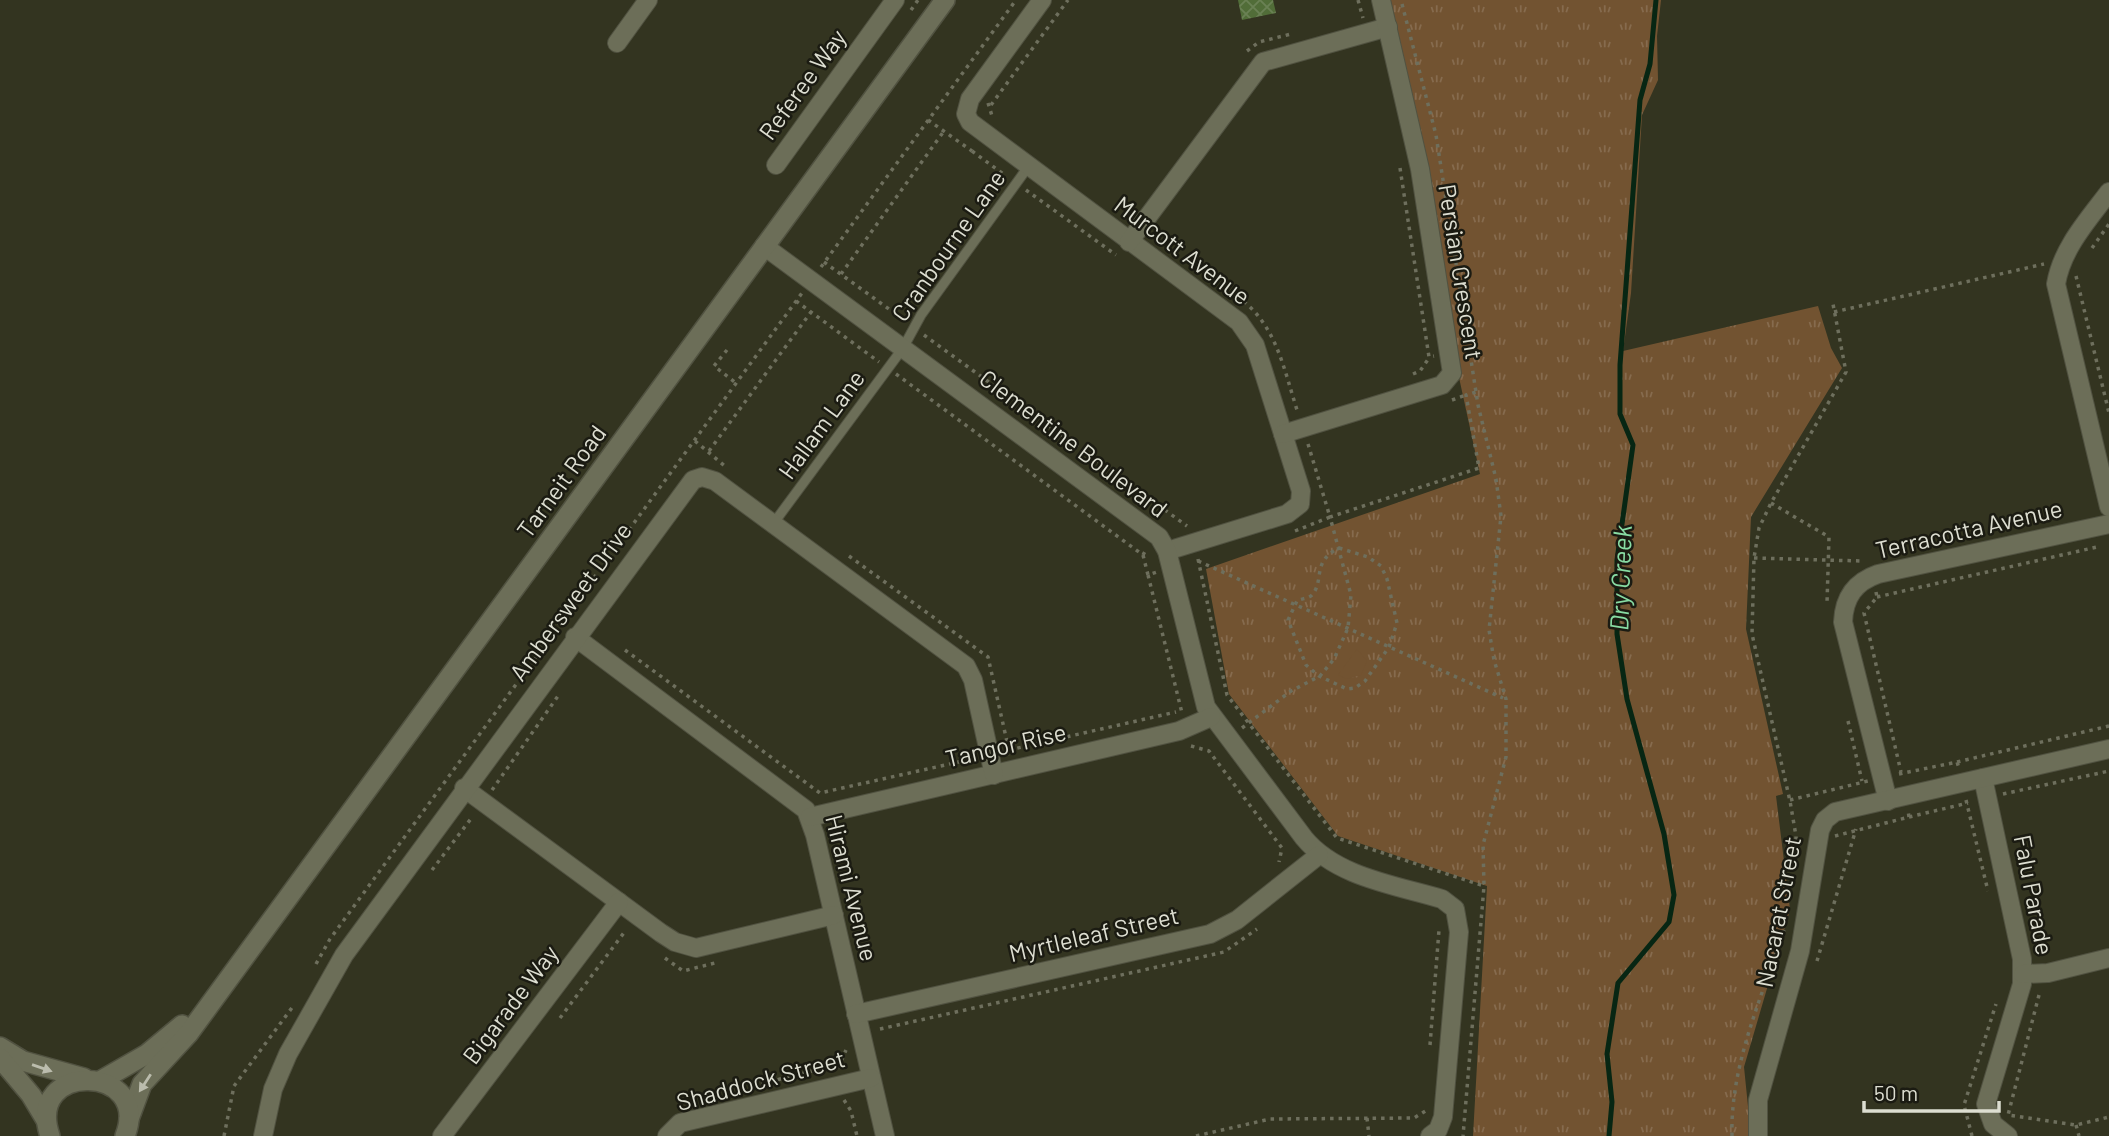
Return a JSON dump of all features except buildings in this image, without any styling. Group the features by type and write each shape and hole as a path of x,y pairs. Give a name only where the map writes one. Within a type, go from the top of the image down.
{"street":[{"path":"617,43 648,0"},
{"name":"Referee Way","path":"776,165 895,0"},
{"name":"Tarneit Road","path":"128,1131 142,1084 189,1033 945,0"},
{"path":"974,93 1042,0"},
{"name":"Persian Crescent","path":"1286,442 1303,428 1442,385 1452,373 1420,169 1381,0"},
{"path":"1129,242 1264,62 1388,27"},
{"name":"Murcott Avenue","path":"974,93 966,114 976,128 1239,322 1255,345 1302,498 1294,511 1287,514"},
{"path":"2109,192 2056,284 2109,507"},
{"name":"Clementine Boulevard","path":"764,246 1156,534 1169,560 1204,701 1211,717 1319,855 1350,871 1447,902 1458,914 1443,1110 1440,1127 1430,1136"},
{"name":"Ambersweet Drive","path":"263,1136 273,1088 288,1054 344,955 464,788 693,480 702,477 715,481 966,666 973,680 994,775"},
{"path":"1169,560 1287,514"},
{"name":"Terracotta Avenue","path":"1888,801 1843,622 1843,607 1851,592 1862,580 1878,574 2109,524"},
{"name":"Hirami Avenue","path":"575,638 806,810 834,915 885,1136"},
{"name":"Tangor Rise","path":"810,817 1185,729 1211,717"},
{"name":"Nacarat Street","path":"1758,1136 1758,1100 1800,951 1822,825 1835,812 2109,749"},
{"name":"Falu Parade","path":"1983,778 2021,944 2023,974 1986,1104 1993,1124 2008,1136"},
{"path":"464,788 675,943 696,948 834,915"},
{"name":"Myrtleleaf Street","path":"856,1014 1209,934 1237,920 1319,855"},
{"name":"Bigarade Way","path":"442,1136 619,902"},
{"path":"2023,974 2048,973 2109,958"},
{"name":"Tarneit Road","path":"48,1128 54,1096 75,1080 94,1079 147,1054 219,992"},
{"path":"0,1048 23,1061 51,1071 94,1079 121,1095 128,1131"},
{"path":"0,1058 31,1095 48,1128"},
{"name":"Shaddock Street","path":"667,1136 680,1123 871,1078"}],"lane":[{"name":"Cranbourne Lane","path":"903,348 921,315 1028,167"},
{"name":"Hallam Lane","path":"773,524 903,348"}],"path":[{"path":"313,971 330,939 1016,0"},
{"path":"1004,127 993,119 991,105 1068,0"},
{"path":"1358,0 1367,32"},
{"path":"1401,0 1436,135 1476,392 1496,479 1501,516 1489,630 1494,660 1506,699 1506,757 1483,845 1484,887 1463,1136"},
{"path":"1392,48 1412,42"},
{"path":"974,93 991,105"},
{"path":"841,275 944,131"},
{"path":"972,151 1123,260"},
{"path":"1399,160 1429,357 1469,348"},
{"path":"1834,312 2086,256 2109,224"},
{"path":"2067,262 2109,413"},
{"path":"1210,752 1291,691 1319,677 1334,659 1348,628 1351,594 1303,428 1270,329 1260,315 1233,293"},
{"path":"796,301 1143,555 1185,729 1192,747"},
{"path":"1795,864 1796,836 1790,801 1752,634 1755,558 1759,528 1771,503 1846,372 1833,304"},
{"path":"708,452 811,312"},
{"path":"727,350 714,366 736,383"},
{"path":"1444,403 1476,392"},
{"path":"1283,535 1479,468 1466,395"},
{"path":"1286,442 1308,446 1321,442"},
{"path":"727,465 736,472"},
{"path":"1143,555 1171,514"},
{"path":"1287,514 1295,531"},
{"path":"1877,597 2100,546"},
{"path":"1339,548 1368,557 1381,566 1396,615 1389,647 1365,681 1355,688 1347,689 1319,677 1306,664 1288,620 1294,604 1313,593 1322,561 1339,548"},
{"path":"841,550 988,657 1014,770"},
{"path":"1148,575 1169,560 1198,561 1210,557"},
{"path":"1755,558 1868,561"},
{"path":"1198,561 1506,699"},
{"path":"548,641 564,653"},
{"path":"624,650 820,793 1181,710"},
{"path":"1790,801 2109,726"},
{"path":"1178,750 1192,747 1210,752 1282,848 1281,860 1276,864 1288,880"},
{"path":"1957,762 1990,901"},
{"path":"1909,817 2109,771"},
{"path":"494,786 505,794"},
{"path":"1815,970 1856,829"},
{"path":"880,1029 1224,953 1259,927"},
{"path":"1732,1136 1731,1103 1735,1076 1785,929"},
{"path":"560,1018 626,930"},
{"path":"2048,973 2052,987 2040,990 2008,1115 2076,1125 2109,1117"},
{"path":"1972,1136 1964,1105 1998,995"},
{"path":"225,1136 234,1086 295,1002"},
{"path":"843,1038 846,1052 838,1069 856,1136"},
{"path":"1196,1136 1270,1119 1414,1118 1422,1111 1465,1111"},
{"path":"1367,1118 1369,1136"},
{"path":"2076,1125 2079,1136"}],"green space":[{"path":"1377,0 1661,0 1657,36 1658,80 1642,115 1631,293 1623,351 1818,306 1831,348 1842,368 1751,517 1746,629 1783,794 1776,796 1790,910 1744,1067 1751,1136 1473,1136 1487,886 1338,836 1229,694 1206,569 1480,474"},
{"path":"1357,649 1367,661 1361,675 1347,679 1338,675"}],"waterway":[{"name":"Dry Creek","path":"1609,1136 1612,1102 1607,1054 1618,983 1669,922 1674,895 1664,834 1627,699 1617,634 1617,560 1633,445 1620,414 1620,365 1640,100 1650,64 1656,0"}]}
